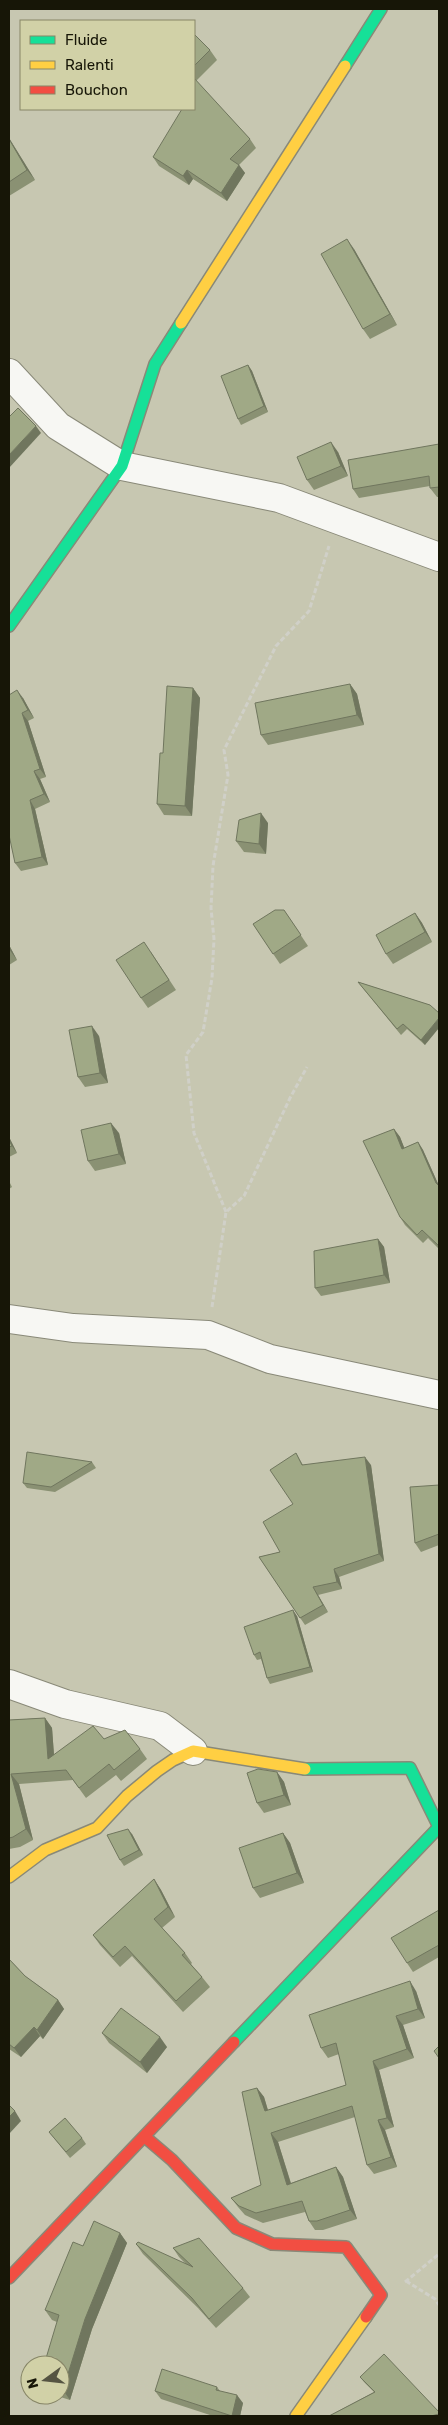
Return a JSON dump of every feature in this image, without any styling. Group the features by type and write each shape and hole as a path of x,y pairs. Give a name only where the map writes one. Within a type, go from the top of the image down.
{"street":[{"path":"9,626 122,466 155,364 381,9"},
{"path":"9,373 58,426 122,466 279,498 439,556"},
{"path":"9,1318 73,1328 208,1335 270,1359 439,1395"},
{"path":"9,1684 65,1704 160,1726 193,1751 233,1756 272,1765 316,1770 410,1768 439,1827 9,2278"},
{"path":"9,1877 45,1850 97,1828 127,1796 143,1785 157,1771 173,1760 193,1751"},
{"path":"144,2137 172,2160 236,2228 272,2244 346,2247 381,2295 296,2416"}],"path":[{"path":"208,1335 226,1212 194,1133 186,1055 203,1032 212,978 214,939 211,908 214,866 228,775 224,750 276,646 309,611 338,520"},
{"path":"226,1212 244,1196 290,1098 307,1067"},
{"path":"381,2295 406,2282 439,2254"},
{"path":"406,2282 435,2299 439,2305"}],"building":[{"path":"195,35 210,50 195,65"},
{"path":"195,79 250,139 230,159 239,165 221,193 187,170 183,176 153,157 181,110 195,110"},
{"path":"9,139 27,170 9,182"},
{"path":"347,239 390,314 363,329 321,254"},
{"path":"248,365 264,406 238,419 221,376"},
{"path":"18,408 36,426 9,455 9,417"},
{"path":"331,442 341,466 307,480 297,457"},
{"path":"439,444 439,487 430,488 429,476 353,489 348,460"},
{"path":"350,684 357,715 261,735 255,703"},
{"path":"167,686 193,688 185,806 157,804 160,753 163,753"},
{"path":"17,690 28,710 22,713 40,769 34,771 44,794 30,800 42,857 15,863 9,835 9,695"},
{"path":"261,813 259,844 236,841 239,820"},
{"path":"275,910 284,910 301,935 273,954 253,924"},
{"path":"415,913 425,932 386,954 376,935"},
{"path":"144,942 169,980 141,998 116,960"},
{"path":"358,982 430,1005 439,1013 439,1018 421,1040 403,1024 397,1029"},
{"path":"92,1026 100,1073 78,1077 69,1030"},
{"path":"111,1123 119,1154 88,1161 81,1130"},
{"path":"394,1129 402,1149 418,1142 439,1186 439,1246 422,1230 417,1235 400,1217 363,1141"},
{"path":"378,1239 384,1275 315,1288 314,1251"},
{"path":"27,1452 92,1462 51,1487 23,1483"},
{"path":"296,1453 302,1465 365,1457 379,1554 334,1569 337,1582 313,1587 323,1605 300,1618 259,1557 280,1552 263,1522 293,1504 270,1470"},
{"path":"439,1485 439,1534 415,1543 410,1487"},
{"path":"293,1610 310,1667 267,1678 260,1652 254,1655 244,1627"},
{"path":"45,1718 48,1759 93,1726 104,1739 125,1730 140,1749 114,1770 109,1764 79,1788 66,1770 11,1774 26,1829 9,1838 9,1720"},
{"path":"258,1769 277,1772 284,1795 257,1803 247,1773"},
{"path":"128,1829 139,1850 120,1860 107,1835"},
{"path":"283,1833 297,1873 253,1888 239,1848"},
{"path":"154,1879 168,1907 154,1919 185,1953 182,1955 202,1977 176,2001 125,1946 113,1957 93,1935"},
{"path":"439,1910 439,1945 407,1963 391,1938"},
{"path":"9,1959 25,1976 58,2000 37,2030 34,2027 14,2048 9,2044"},
{"path":"410,1981 418,2009 396,2016 407,2049 373,2061 387,2118 378,2120 391,2157 367,2165 352,2106 271,2133 287,2185 336,2167 350,2210 317,2221 309,2221 302,2201 256,2213 239,2206 231,2198 261,2185 242,2092 257,2088 265,2111 346,2085 336,2043 321,2048 309,2015"},
{"path":"121,2008 160,2037 140,2062 102,2033"},
{"path":"439,2046 439,2058 434,2051"},
{"path":"9,2105 15,2111 9,2117"},
{"path":"65,2118 82,2138 66,2152 49,2132"},
{"path":"94,2221 120,2233 85,2319 70,2367 70,2355 47,2355 59,2315 45,2310 73,2242 83,2246"},
{"path":"199,2238 243,2288 209,2319 192,2298 136,2244 138,2242 193,2267 173,2248"},
{"path":"384,2354 439,2414 431,2416 329,2416 375,2392 360,2377"},
{"path":"162,2369 217,2387 216,2390 237,2395 232,2416 155,2391"}],"traffic: fast":[{"path":"345,66 381,9"},
{"path":"9,626 122,466 155,364 181,323"},
{"path":"305,1769 410,1768 439,1827"},
{"path":"234,2042 439,1827"}],"traffic: slow":[{"path":"181,323 345,66"},
{"path":"9,1877 45,1850 97,1828 127,1796 157,1771 173,1760 193,1751 305,1769"},
{"path":"296,2416 366,2317"}],"traffic: jam":[{"path":"9,2278 234,2042"},
{"path":"145,2137 172,2160 236,2228 272,2244 346,2247 381,2295 366,2317"}]}
